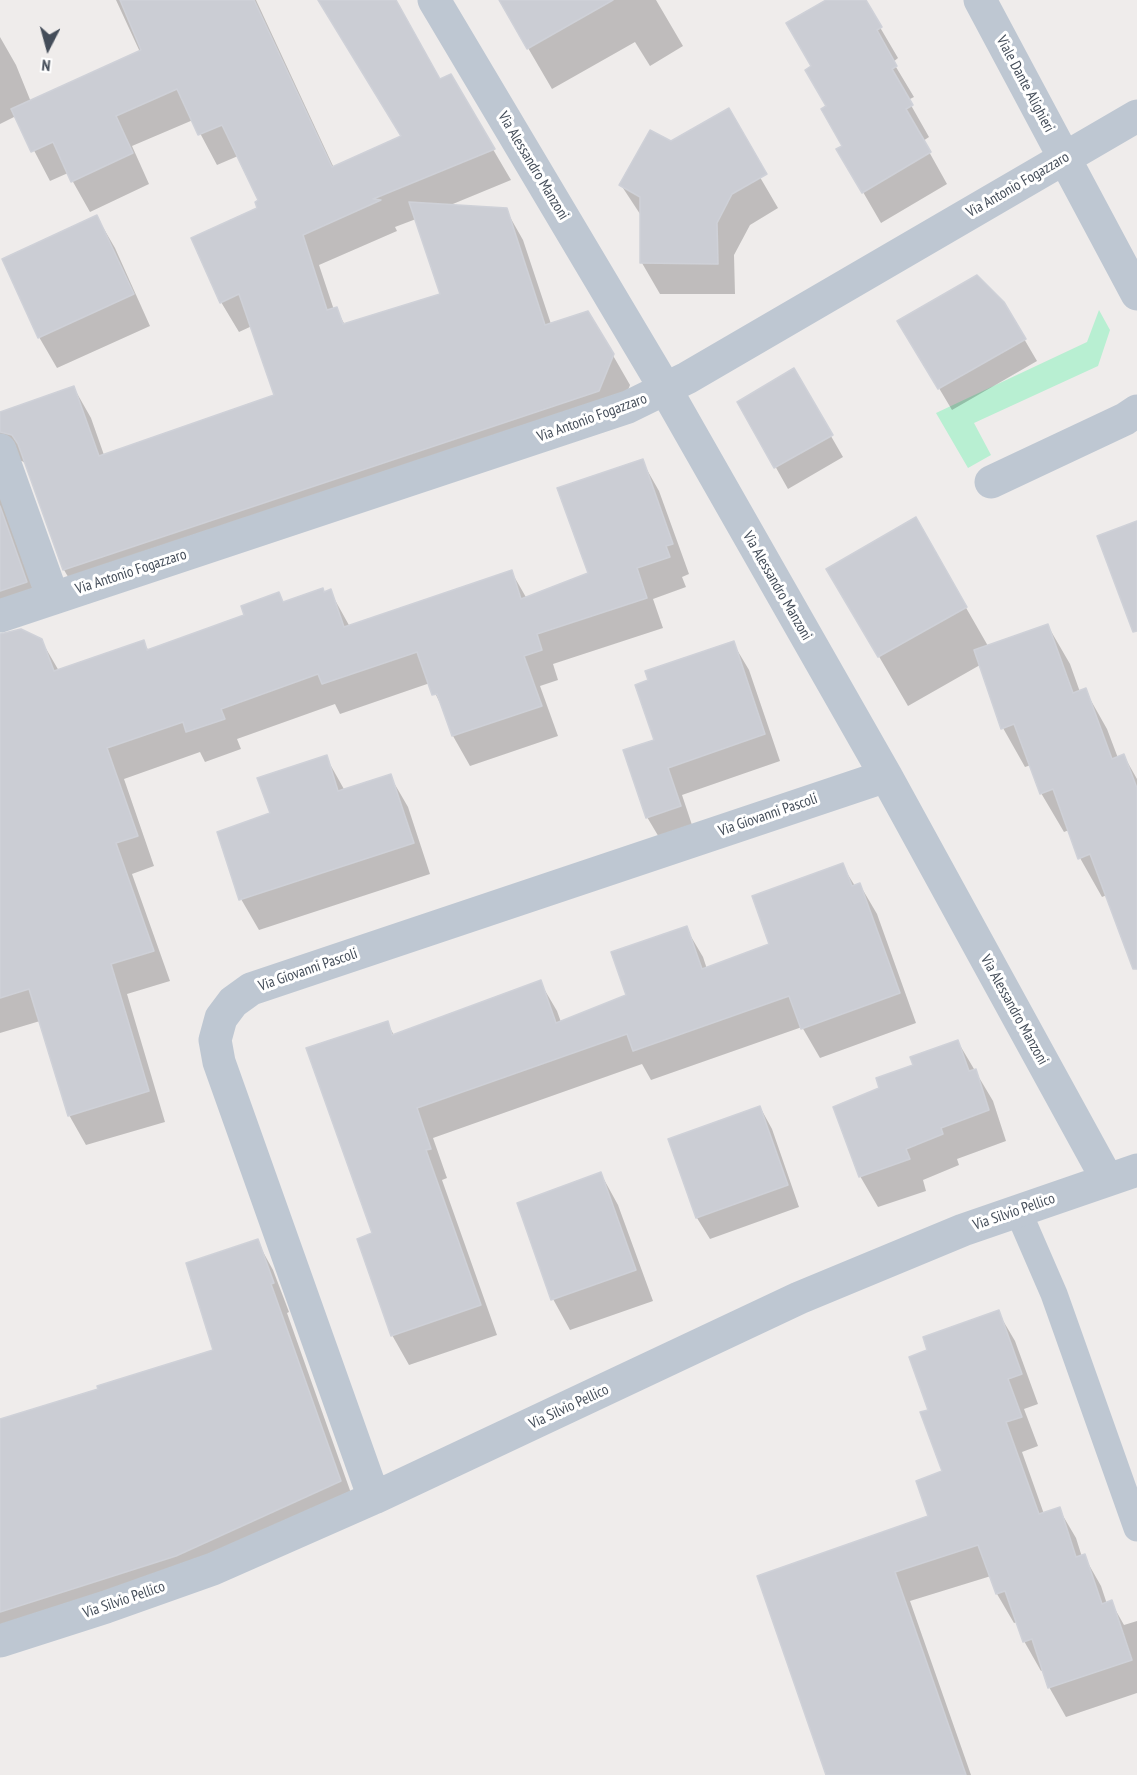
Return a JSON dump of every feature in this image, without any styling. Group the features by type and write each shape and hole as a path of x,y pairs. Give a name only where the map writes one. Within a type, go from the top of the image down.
{"street":[{"name":"Via Alessandro Manzoni","path":"434,0 666,390 886,776 1122,1174"},
{"name":"Viale Dante Alighieri","path":"980,0 1137,294"},
{"name":"Via Antonio Fogazzaro","path":"0,616 628,407 666,390 1137,116"},
{"path":"991,482 1125,419 1137,411"},
{"path":"0,450 53,598"},
{"name":"Via Giovanni Pascoli","path":"374,1498 219,1062 215,1040 221,1018 233,1002 251,989 886,776"},
{"name":"Via Silvio Pellico","path":"0,1641 213,1569 374,1498 799,1298 963,1230 1122,1174"}],"lane":[{"path":"1018,1211 1054,1294 1137,1528"}],"green space":[{"path":"1099,310 1110,330 1098,366 974,423 991,455 968,468 936,413 1087,342"}],"building":[{"path":"120,0 254,0 332,167 401,136 318,0 396,0 440,79 451,74 495,149 373,199 381,200 303,235 327,310 337,307 343,324 440,294 409,202 507,208 545,325 588,311 614,354 599,391 63,570 18,444 12,435 0,432 0,412 74,386 99,456 274,395 239,294 220,303 191,238 257,208 255,202 258,200 222,125 198,135 177,89 116,116 133,153 71,182 53,142 31,152 11,109 141,50"},
{"path":"499,0 613,0 527,49"},
{"path":"826,0 866,0 882,27 877,30 897,66 892,69 913,105 906,109 931,152 862,193 836,149 842,146 821,109 826,106 805,70 811,66 786,23"},
{"path":"729,108 767,174 732,194 717,223 718,264 640,263 640,197 619,185 650,130 671,141"},
{"path":"97,215 134,294 38,338 2,259"},
{"path":"977,275 1004,302 1026,339 938,389 897,321"},
{"path":"794,368 833,435 774,468 737,402"},
{"path":"643,459 673,544 666,546 670,557 637,568 647,598 537,634 542,650 524,656 542,706 452,736 437,694 432,695 417,652 322,684 318,674 221,709 225,719 186,732 183,722 107,748 138,836 116,843 154,951 111,964 149,1091 68,1116 29,989 0,998 0,634 21,629 42,639 54,671 144,640 147,650 244,615 241,606 279,592 283,602 323,588 324,592 331,589 344,627 512,570 521,599 588,573 557,488"},
{"path":"0,506 27,582 0,591"},
{"path":"916,517 967,607 878,657 826,569"},
{"path":"1137,521 1137,631 1133,632 1097,536"},
{"path":"1048,624 1073,693 1086,688 1112,759 1124,754 1137,788 1137,969 1133,969 1090,854 1078,859 1053,789 1040,794 1014,724 1001,729 974,650"},
{"path":"734,641 765,734 668,768 681,806 646,818 623,750 654,740 635,685 648,680 645,671"},
{"path":"327,755 338,791 391,774 414,843 239,900 217,832 270,813 257,778"},
{"path":"843,863 852,886 860,883 900,993 801,1029 789,996 633,1051 627,1034 417,1108 431,1149 426,1150 481,1305 391,1336 357,1239 372,1233 306,1048 388,1021 392,1035 541,980 556,1023 626,995 611,952 687,926 702,969 769,944 752,896"},
{"path":"958,1040 969,1071 976,1069 989,1110 941,1128 943,1134 906,1149 910,1159 859,1177 833,1107 879,1088 876,1078 913,1065 910,1057"},
{"path":"760,1106 788,1185 696,1218 668,1139"},
{"path":"601,1172 636,1270 551,1300 517,1203"},
{"path":"258,1239 274,1283 271,1284 341,1481 176,1556 0,1612 0,1419 213,1350 186,1263"},
{"path":"999,1310 1022,1374 1008,1379 1022,1417 1006,1422 1039,1514 1060,1507 1076,1557 1085,1554 1102,1604 1112,1600 1132,1660 1048,1688 1032,1639 1023,1642 1005,1591 996,1594 978,1545 895,1572 966,1775 826,1775 757,1576 928,1516 916,1481 942,1471 920,1412 928,1410 909,1357 927,1350 923,1337"}]}
